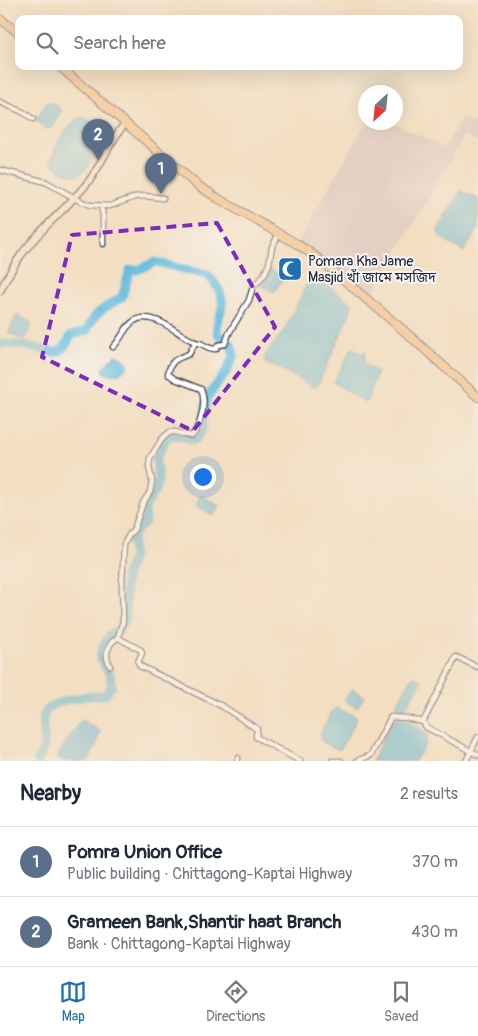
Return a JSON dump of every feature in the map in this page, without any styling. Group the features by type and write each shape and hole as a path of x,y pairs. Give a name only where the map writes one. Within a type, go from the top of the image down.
{"main road":[{"path":"0,19 15,31"},
{"path":"64,70 197,185 309,252 325,264 402,328 478,397"}],"street":[{"path":"0,102 23,112 33,119"},
{"path":"0,291 16,262 27,248 74,198 96,171 118,132 126,123"},
{"path":"0,170 46,182 90,205 110,206 135,197 145,196 163,198"},
{"path":"101,206 104,244"},
{"path":"113,347 131,324 139,319 149,318 210,349 216,349 218,345 225,344 228,335 249,300 253,287 264,275 269,264 272,247 279,234"},
{"path":"107,665 107,652 111,643 118,636 122,621 125,592 124,544 134,529 143,503 150,492 152,481 149,467 150,458 162,439 170,432 189,436 197,435 201,418 203,394 201,389 175,379 168,374 173,362 189,354 195,342"},
{"path":"118,636 141,650 142,653 138,662 140,666 222,706 257,729 256,737 300,761"},
{"path":"423,722 456,657 478,667"},
{"path":"358,761 371,755 391,717 423,722 426,727 478,755"},
{"path":"466,761 478,737"},
{"path":"332,761 341,761"}],"highlighted area":[{"path":"217,223 275,327 193,431 42,357 72,235"}],"shaded area":[{"path":"461,118 478,126 478,142 465,135 369,300 297,244 362,130 403,130 403,127 444,148"}],"water":[{"path":"47,102 55,104 62,112 53,127 47,129 36,121"},
{"path":"82,117 92,121 103,131 104,135 86,169 76,176 63,172 51,163 61,137 70,125"},
{"path":"461,191 478,199 478,228 464,252 440,237 438,230"},
{"path":"270,269 284,277 274,292 260,285"},
{"path":"313,279 326,284 352,304 349,316 315,388 277,367 265,363 265,356 286,327 307,284"},
{"path":"16,316 20,316 32,324 25,339 8,333"},
{"path":"352,348 363,354 366,349 364,363 377,373 366,403 333,382"},
{"path":"115,355 124,359 128,364 127,367 119,373 104,373 103,368"},
{"path":"200,496 220,506 214,515 196,505"},
{"path":"413,676 422,681 404,710 396,705"},
{"path":"352,689 365,696 357,708 344,700"},
{"path":"337,708 355,716 357,719 340,750 322,742 319,736 333,710"},
{"path":"400,718 427,733 427,741 422,751 415,761 372,761 392,721"},
{"path":"80,721 84,721 100,731 97,744 88,761 64,761 58,755"}],"waterway":[{"path":"0,344 28,346 51,352 60,351 71,335 87,331 97,314 122,297 130,270 138,270 155,262 208,275 211,278 222,298 222,307 217,324 218,334 231,344 234,355 226,372 207,398 202,431 196,439 192,441 175,435 169,436 156,458 158,481 156,489 145,507 145,522 132,539 133,558 126,575 125,620 118,631 111,633 103,646 100,657 110,675 112,686 105,695 62,701 48,709 43,719 44,746 38,761"}],"place":[{"name":"Grameen Bank,Shantir haat Branch","path":"98,160"},
{"name":"Pomra Union Office","path":"161,194"},
{"name":"Pomara Kha Jame Masjid খাঁ জামে মসজিদ","path":"290,269"}]}
